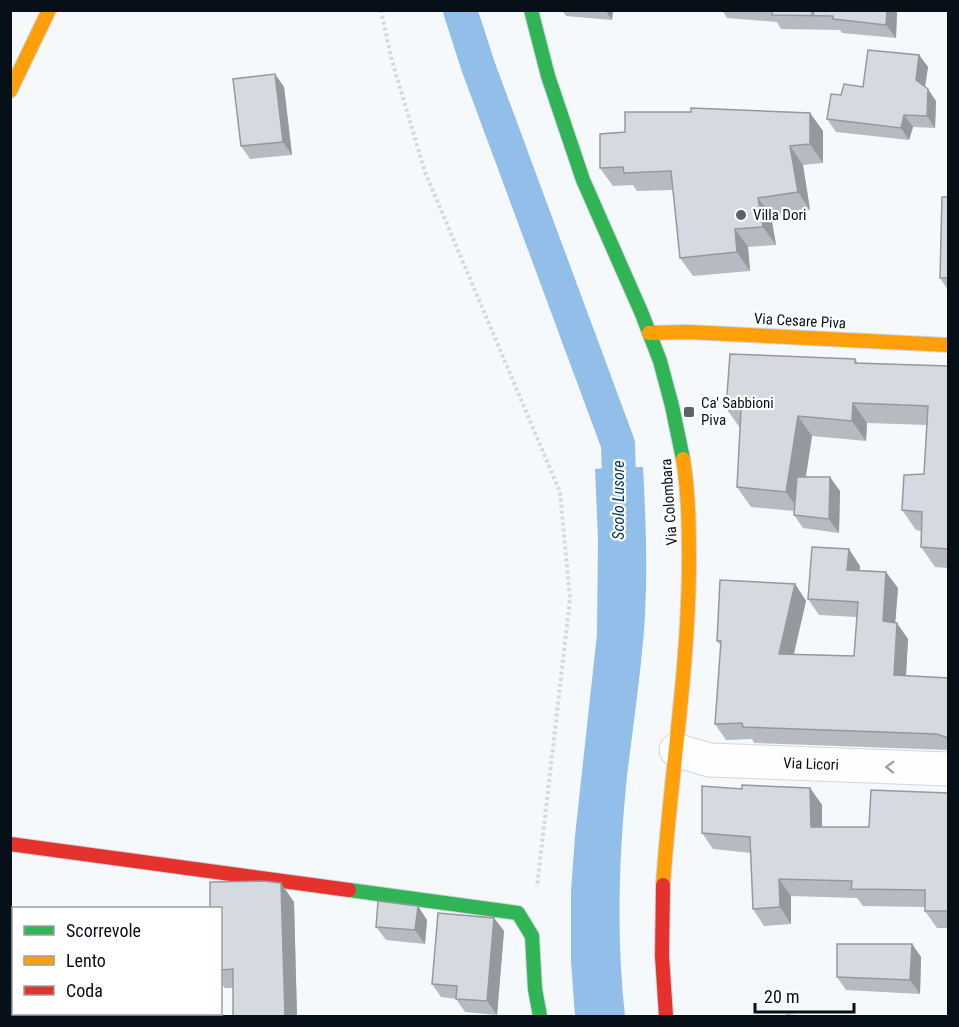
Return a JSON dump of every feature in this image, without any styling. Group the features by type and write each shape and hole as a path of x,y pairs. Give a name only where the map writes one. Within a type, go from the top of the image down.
{"street":[{"path":"10,90 49,10"},
{"name":"Via Colombara","path":"531,10 537,44 588,193 650,333 668,392 682,453 688,515 690,577 663,887 663,989 666,1017"},
{"name":"Via Cesare Piva","path":"650,333 687,332 948,345"},
{"name":"Via Licori","path":"676,750 709,760 948,769"},
{"path":"10,844 518,913 531,936 540,1017"}],"path":[{"path":"381,10 391,57 425,172 560,492 570,599 536,894 518,913"}],"water":[{"path":"643,467 646,549 644,631 627,776 620,866 620,956 625,1016 575,1016 571,961 571,891 597,634 598,538 595,469"}],"building":[{"path":"773,10 812,10 812,16 772,15"},
{"path":"815,10 887,10 886,25 833,19 833,16 812,16"},
{"path":"868,50 919,55 916,80 928,89 927,116 904,115 901,128 827,119 831,94 841,95 844,84 863,87"},
{"path":"275,74 283,142 241,146 233,79"},
{"path":"691,108 810,113 810,144 790,146 798,192 758,198 763,227 735,229 737,252 680,258 671,171 624,173 623,167 600,168 600,134 625,132 625,112 691,112"},
{"path":"942,197 948,197 948,278 940,278"},
{"path":"730,354 855,359 855,363 948,366 948,549 921,547 922,512 902,510 904,475 924,474 928,406 853,403 852,421 798,416 786,492 737,487 741,409 726,408"},
{"path":"797,477 830,477 829,519 794,515"},
{"path":"812,547 849,549 847,570 886,572 883,621 897,623 894,675 948,678 948,738 937,734 743,727 742,723 715,724 721,641 717,641 720,580 795,584 779,654 854,656 858,602 808,599"},
{"path":"742,785 810,788 811,827 869,827 871,790 948,793 948,911 925,911 925,890 851,889 852,881 779,879 780,907 753,909 750,837 702,833 702,786 742,789"},
{"path":"210,882 281,883 285,1017 233,1017 233,969 222,970 222,907 210,907"},
{"path":"378,901 418,906 415,930 376,927"},
{"path":"438,913 494,918 487,1001 456,999 457,986 432,984"},
{"path":"837,944 912,944 910,980 837,977"},
{"path":"787,1015 810,1017 787,1017"}],"waterway":[{"name":"Scolo Lusore","path":"460,10 478,66 618,444 620,515"}],"traffic: fast":[{"path":"531,10 548,76 583,180 642,314 660,361 683,459"},
{"path":"349,890 518,913 532,936 535,989 540,1016"}],"traffic: slow":[{"path":"10,91 49,10"},
{"path":"649,333 687,332 948,345"},
{"path":"663,885 688,608 688,514 683,459"}],"traffic: jam":[{"path":"10,844 349,890"},
{"path":"663,885 662,956 666,1016"}],"place":[{"name":"Villa Dori","path":"741,215"},
{"name":"Ca' Sabbioni Piva","path":"689,412"}]}
